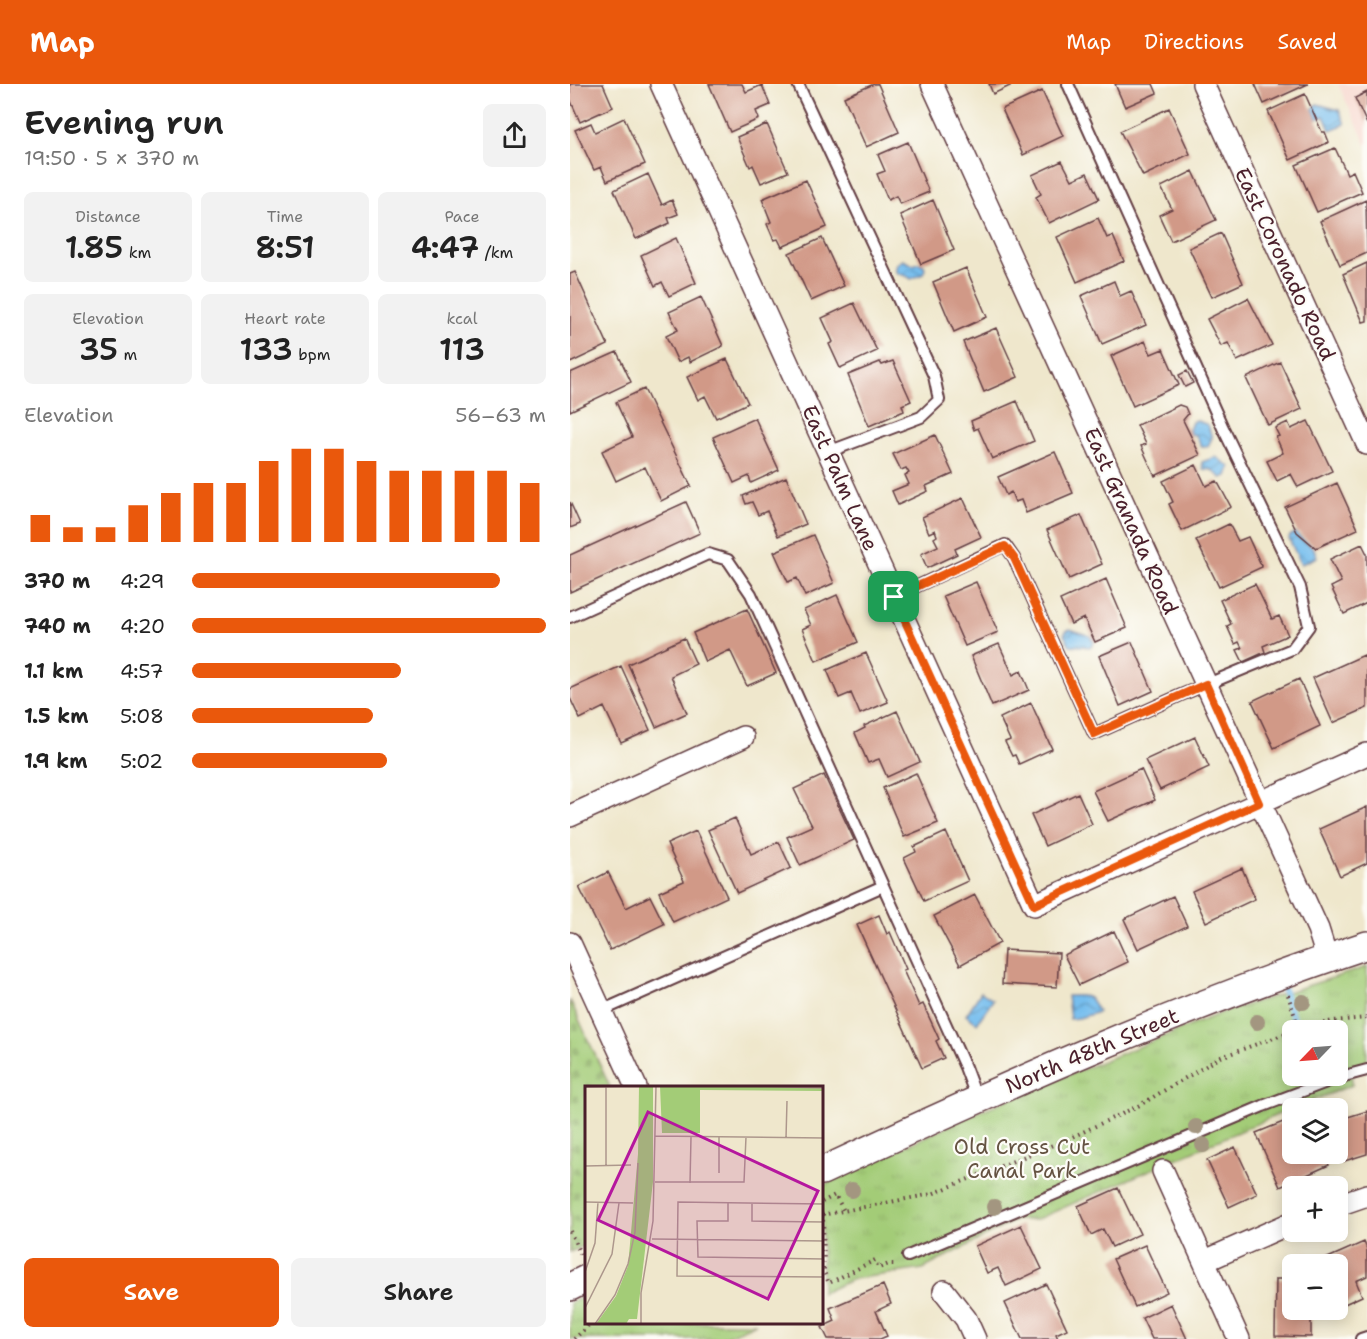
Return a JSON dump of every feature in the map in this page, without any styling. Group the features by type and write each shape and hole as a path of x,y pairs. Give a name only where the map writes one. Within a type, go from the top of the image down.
{"street":[{"name":"East Palm Lane","path":"661,84 1034,905 1259,803"},
{"name":"East Granada Road","path":"932,84 1318,929 1328,958"},
{"name":"East Coronado Road","path":"1203,84 1367,444"},
{"path":"570,816 743,737"},
{"path":"1259,803 1367,754"},
{"path":"570,943 636,1086"},
{"name":"North 48th Street","path":"824,1170 977,1099 1219,998 1367,945"},
{"path":"1163,1171 1239,1339"},
{"path":"1348,1201 1367,1194"},
{"path":"1205,1261 1282,1227"},
{"path":"570,1287 585,1270"},
{"path":"944,1291 966,1318 975,1339"}],"lane":[{"path":"798,84 934,376 939,399 921,417 828,452"},
{"path":"894,597 1005,546 1014,558 1094,734 1292,649 1309,626 1300,587 1223,429 1068,84"},
{"path":"570,616 708,554 728,560 751,594 965,1067 977,1099"},
{"path":"601,1011 883,886"},
{"path":"908,1256 1263,1106 1337,1078 1367,1070"},
{"path":"1361,1339 1367,1337"}],"path":[{"path":"1281,976 1292,1020"},
{"path":"1344,1020 1367,1018"},
{"path":"824,1215 932,1194 1070,1138 1138,1106 1221,1057 1282,1035"},
{"path":"824,1201 836,1195 844,1211"},
{"path":"570,1232 585,1270"},
{"path":"824,1272 829,1283 875,1260 879,1268 897,1264"},
{"path":"574,1339 591,1324"}],"shaded area":[{"path":"1338,84 1367,84 1367,147 1360,131"}],"green space":[{"name":"Old Cross Cut Canal Park","path":"1367,967 1367,1065 1351,1069 1352,1085 1319,1098 1282,1098 1282,1113 1035,1220 1016,1220 923,1269 853,1279 824,1292 824,1185 980,1111 1224,1012"},
{"path":"570,1000 610,1086 585,1086 585,1245 570,1252"},
{"path":"585,1296 585,1324 754,1324 720,1339 570,1339 570,1303"}],"water":[{"path":"1317,104 1339,110 1345,124 1330,130 1324,116 1317,119 1313,109"},
{"path":"903,260 913,265 919,263 924,265 923,274 911,279 896,272 897,264"},
{"path":"1196,420 1208,425 1212,438 1208,446 1201,446 1196,435 1191,434 1189,430 1192,422"},
{"path":"1216,457 1230,467 1227,476 1221,478 1212,470 1203,469 1202,462"},
{"path":"1295,533 1314,549 1317,557 1301,564 1289,539"},
{"path":"1070,629 1090,636 1094,642 1091,647 1070,645 1064,635"},
{"path":"981,992 993,1000 977,1023 966,1015"},
{"path":"1067,996 1087,997 1098,1012 1070,1019"}],"building":[{"path":"570,84 603,84 613,107 580,122 570,99"},
{"path":"709,84 742,84 746,92 762,85 770,105 756,111 759,119 730,132"},
{"path":"878,84 899,132 866,147 844,97"},
{"path":"989,84 1014,84 993,94"},
{"path":"1115,84 1153,84 1157,93 1125,107"},
{"path":"1255,84 1308,84 1264,104"},
{"path":"1042,91 1063,136 1023,155 1002,109"},
{"path":"1367,92 1367,124 1355,98"},
{"path":"1305,94 1329,142 1290,160 1268,111"},
{"path":"1169,108 1190,154 1143,176 1120,131"},
{"path":"624,118 645,164 607,181 601,167 594,170 575,130 591,123 595,132"},
{"path":"767,124 788,172 761,183 753,165 750,167 737,137"},
{"path":"908,142 929,192 900,204 896,196 888,200 877,174 885,171 878,155"},
{"path":"1335,148 1347,174 1353,171 1362,192 1317,212 1296,165"},
{"path":"1062,161 1072,180 1087,173 1099,199 1049,223 1036,197 1041,194 1032,175"},
{"path":"1193,171 1216,220 1171,241 1159,215 1172,209 1161,187"},
{"path":"648,174 662,205 672,200 678,214 668,218 670,223 636,239 614,190"},
{"path":"806,180 827,227 782,247 778,239 774,240 767,224 771,222 762,199"},
{"path":"933,200 954,250 921,264 900,215"},
{"path":"1366,200 1367,253 1340,265 1320,221"},
{"path":"1098,218 1107,238 1113,236 1124,261 1077,282 1057,237"},
{"path":"1221,233 1243,283 1212,297 1189,248"},
{"path":"676,238 696,283 669,296 662,282 655,286 641,255"},
{"path":"822,238 844,286 811,301 789,253"},
{"path":"1367,263 1367,321 1363,322 1343,274"},
{"path":"966,268 987,317 954,332 933,282"},
{"path":"575,272 608,345 570,363 570,274"},
{"path":"1114,281 1120,296 1131,291 1146,325 1102,344 1081,296"},
{"path":"701,297 723,346 690,362 688,357 678,362 666,336 678,330 669,312"},
{"path":"1248,298 1272,345 1237,361 1228,343 1221,346 1207,319"},
{"path":"854,303 877,351 840,368 829,344 833,342 822,318"},
{"path":"996,328 1018,377 984,392 963,342"},
{"path":"1145,341 1151,354 1163,349 1179,385 1133,406 1111,356"},
{"path":"617,352 631,382 570,411 570,373"},
{"path":"727,359 748,403 716,418 705,396 698,400 687,377"},
{"path":"893,361 911,401 902,405 904,411 869,426 848,375 880,362 882,365"},
{"path":"1280,362 1302,409 1268,425 1246,378"},
{"path":"1187,371 1193,383 1185,387 1179,375"},
{"path":"644,389 691,486 661,501 645,467 616,481 602,451 632,437 616,402"},
{"path":"1017,401 1034,441 992,459 978,428 974,430 971,421"},
{"path":"1179,405 1185,407 1188,414 1183,420 1200,455 1155,476 1141,446 1146,444 1137,425"},
{"path":"755,418 779,470 751,483 749,476 734,483 713,437"},
{"path":"1308,421 1332,471 1298,487 1291,474 1277,481 1267,461 1283,453 1275,428 1288,422 1291,429"},
{"path":"935,435 953,474 926,486 928,491 898,505 892,491 909,484 905,475 909,473 906,468 901,470 893,454"},
{"path":"1055,452 1073,493 1026,513 1021,500 1015,502 1011,492 1006,495 998,477"},
{"path":"1196,465 1206,486 1217,481 1231,507 1182,531 1169,504 1173,502 1163,481"},
{"path":"786,477 806,524 778,536 767,511 758,515 752,502 746,504 743,496"},
{"path":"1337,483 1358,529 1316,548 1297,532 1285,507"},
{"path":"963,498 981,537 955,549 957,554 927,568 921,554 938,546 934,538 937,536 935,530 929,533 922,517"},
{"path":"570,502 580,524 570,528"},
{"path":"686,502 700,533 570,592 570,555"},
{"path":"1081,515 1102,564 1069,579 1047,530"},
{"path":"1229,524 1238,541 1248,537 1262,567 1219,587 1196,540"},
{"path":"813,535 834,583 805,596 797,578 788,582 774,552"},
{"path":"1362,544 1367,554 1367,603 1344,614 1331,587 1341,582 1330,559"},
{"path":"1106,579 1127,628 1095,642 1084,618 1071,624 1060,600"},
{"path":"976,582 998,632 965,646 943,596"},
{"path":"1255,584 1272,619 1279,616 1288,635 1263,646 1265,652 1243,662 1237,650 1242,648 1239,642 1235,644 1227,626 1231,624 1220,600"},
{"path":"837,595 858,642 816,661 802,629 811,625 804,610"},
{"path":"747,609 776,673 747,686 730,650 705,662 693,633"},
{"path":"684,638 696,664 671,676 687,713 656,727 628,664"},
{"path":"1132,642 1153,691 1120,706 1099,656"},
{"path":"999,644 1013,675 1021,671 1029,690 992,706 971,656"},
{"path":"866,653 888,702 860,714 851,693 839,698 827,670"},
{"path":"1364,655 1367,663 1367,708 1333,723 1313,678"},
{"path":"621,666 650,730 621,743 604,707 580,719 570,698 570,689"},
{"path":"1299,679 1320,726 1274,748 1252,701"},
{"path":"1031,703 1052,749 1019,764 1005,742 1010,740 1000,718"},
{"path":"897,711 920,762 887,777 879,759 868,763 855,733 865,728 864,726"},
{"path":"1195,737 1209,767 1160,790 1145,760"},
{"path":"1141,769 1155,800 1108,821 1093,791"},
{"path":"916,773 938,823 904,837 883,788"},
{"path":"824,775 854,840 800,865 787,837 812,826 794,789"},
{"path":"1078,793 1092,824 1045,846 1031,815"},
{"path":"1367,807 1367,863 1340,876 1319,829"},
{"path":"735,818 751,854 779,842 791,868 737,893 708,830"},
{"path":"696,831 727,897 673,922 659,892 684,881 667,844"},
{"path":"946,832 968,881 924,901 904,858 916,852 914,847"},
{"path":"1242,868 1255,899 1206,922 1192,891"},
{"path":"608,872 626,908 650,896 664,924 610,950 579,887"},
{"path":"975,895 1000,943 960,965 934,916"},
{"path":"1173,896 1187,926 1138,949 1124,919"},
{"path":"879,915 887,934 890,932 919,1006 923,1004 939,1039 936,1041 944,1058 922,1068 857,925"},
{"path":"1114,931 1128,962 1079,985 1064,955"},
{"path":"1004,950 1059,953 1057,987 1002,984"},
{"path":"1367,1111 1367,1154 1348,1160 1348,1117"},
{"path":"1282,1122 1282,1164 1329,1165 1304,1176 1282,1176 1282,1186 1280,1187 1256,1133"},
{"path":"1235,1147 1257,1194 1229,1207 1207,1160"},
{"path":"1118,1188 1140,1234 1112,1247 1103,1229 1091,1235 1078,1206"},
{"path":"1021,1225 1042,1269 1006,1286 998,1268 987,1273 975,1246"},
{"path":"1364,1242 1367,1249 1367,1276 1356,1281 1362,1296 1348,1302 1348,1254 1337,1254"},
{"path":"1145,1245 1167,1292 1135,1307 1113,1259"},
{"path":"1276,1279 1282,1279 1282,1320 1311,1320 1311,1337 1275,1336"},
{"path":"1046,1284 1067,1329 1056,1334 1058,1339 1022,1339 1005,1303"},
{"path":"883,1285 891,1304 876,1311 887,1336 880,1339 828,1339 822,1327 835,1321 830,1308"},
{"path":"1171,1304 1187,1339 1152,1339 1142,1318"}],"waterway":[{"path":"1281,983 1294,1020"}],"route":[{"path":"1005,546 1014,558 1094,734 1206,684 1259,803 1034,905 894,597 1005,546"}]}
